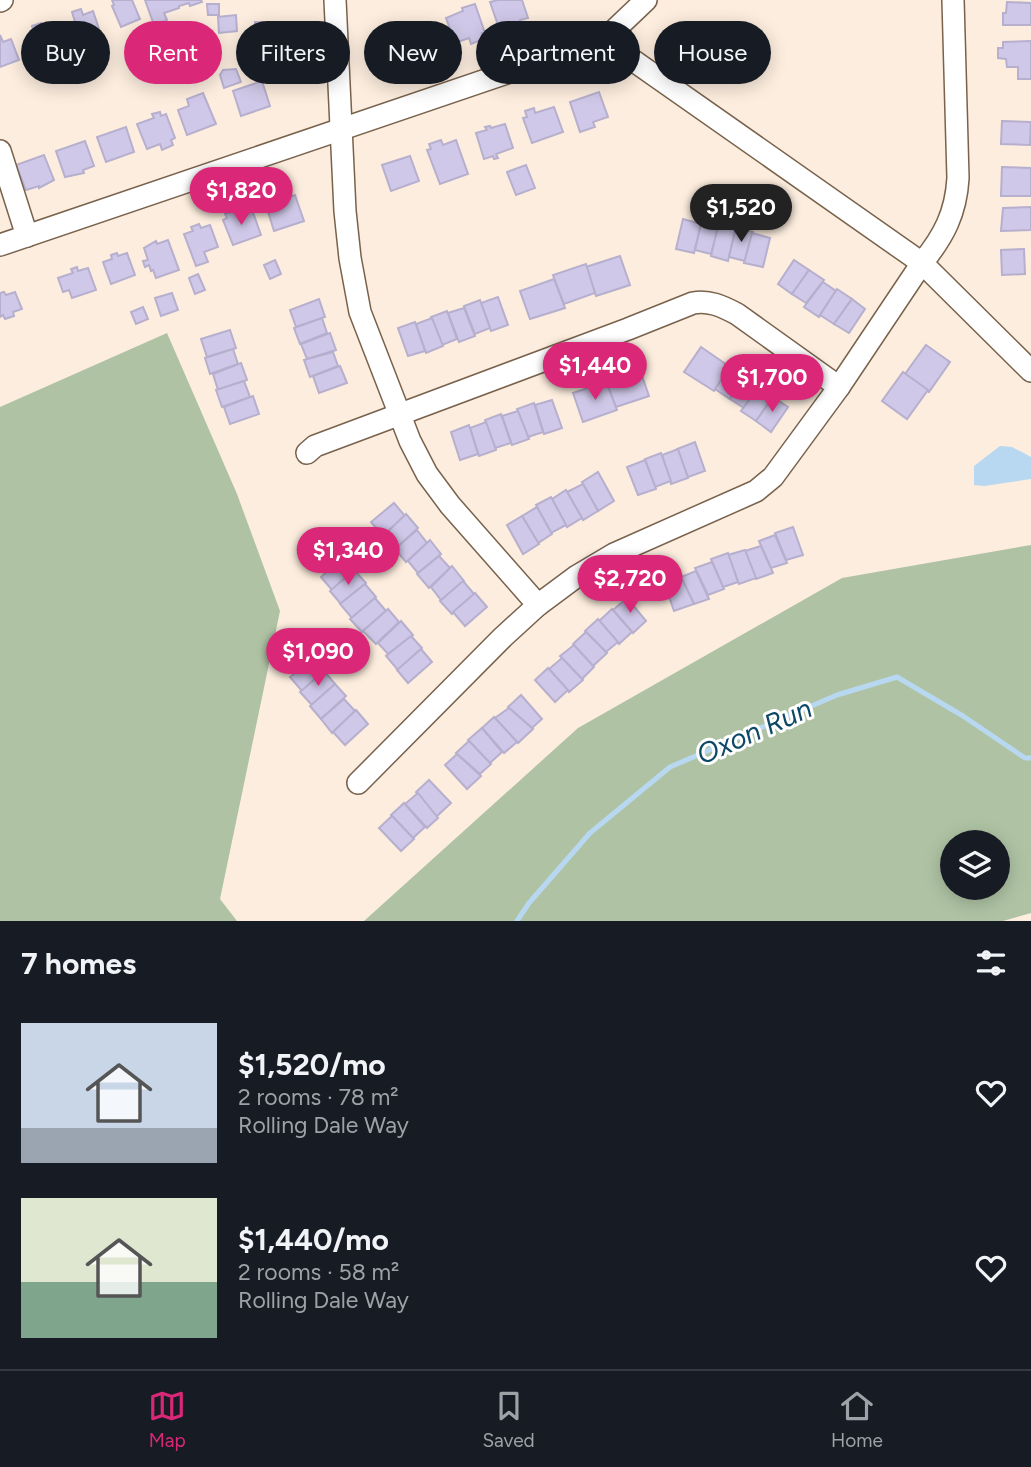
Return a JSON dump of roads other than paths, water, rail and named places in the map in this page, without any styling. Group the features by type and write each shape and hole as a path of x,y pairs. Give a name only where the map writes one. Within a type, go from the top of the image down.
{"street":[{"path":"335,0 345,211 354,287 360,312 399,414 427,474 450,505 538,605"},
{"path":"624,21 646,0"},
{"path":"358,783 538,605 598,562 756,491 773,477 839,387 944,233 957,194 953,0"},
{"path":"640,65 922,263 1031,372"},
{"path":"0,245 476,84"},
{"path":"0,151 27,236"},
{"path":"307,453 315,446 693,303 719,305 737,314 839,387"}],"water":[{"path":"1000,446 1012,447 1031,457 1031,479 974,485 974,466"}],"waterway":[{"name":"Oxon Run","path":"517,921 529,903 590,833 670,767 837,695 897,677 963,716 1025,758 1031,758"}]}
